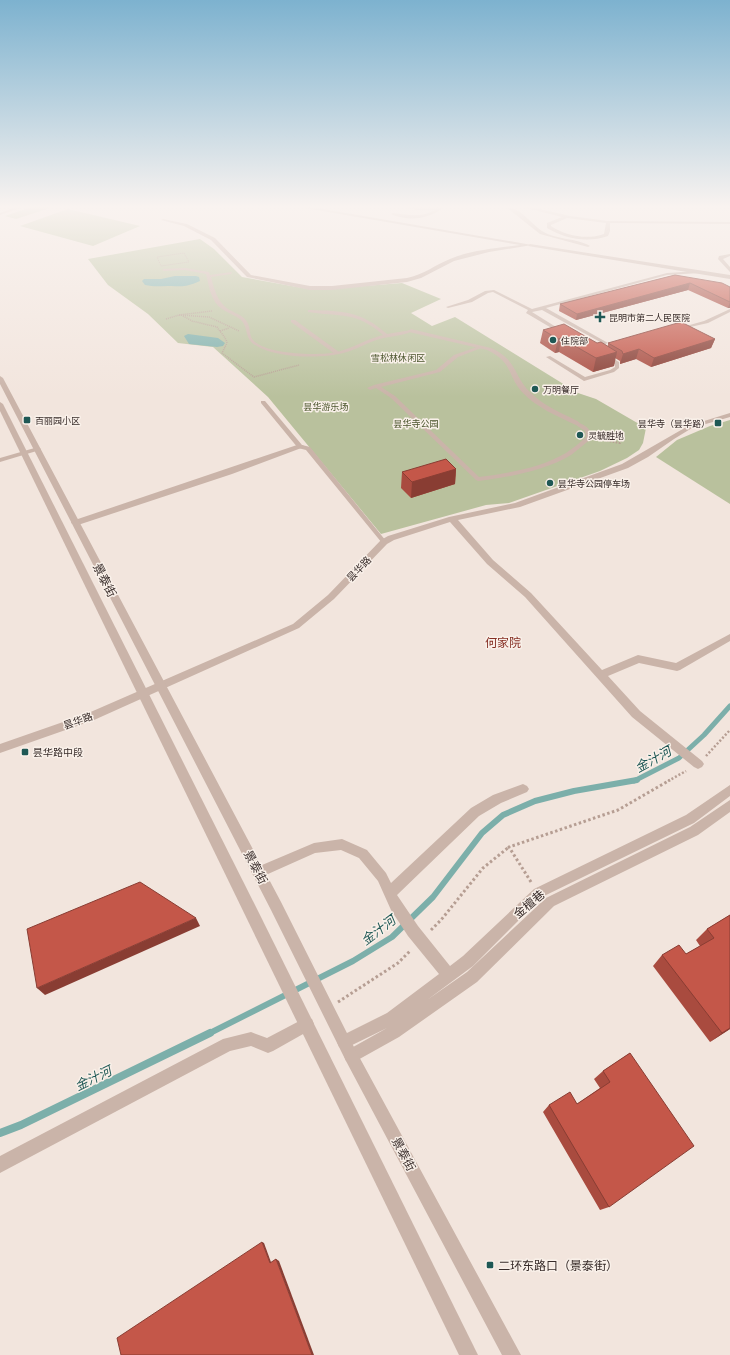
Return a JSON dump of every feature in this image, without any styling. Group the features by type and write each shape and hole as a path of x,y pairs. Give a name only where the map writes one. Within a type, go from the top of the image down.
{"street":[{"path":"243,270 248,276 310,288 332,288 407,280 420,277 433,270"},
{"path":"696,270 730,277"},
{"path":"293,321 302,326 337,353"},
{"path":"411,331 482,347 500,354 509,362 524,389 537,401 552,411 578,424"},
{"name":"景泰街","path":"0,378 259,872 348,1049 512,1355"},
{"name":"景泰街","path":"0,404 469,1355"},
{"name":"昙华路","path":"0,749 90,717 296,626 316,612 332,598 384,542 400,535 452,519 517,505 625,466 640,458 671,437 690,427 730,415"},
{"path":"76,523 300,447"},
{"path":"452,519 490,562 528,595 636,714 698,764"},
{"path":"601,675 638,659 677,668 730,636"},
{"path":"390,893 475,812 497,799 523,789"},
{"name":"金檀巷","path":"348,1049 468,961 538,893 690,819 730,790"},
{"name":"金檀巷","path":"348,1049 394,1032 472,977 550,902 694,831 730,804"},
{"path":"259,872 314,848 342,844 363,854 382,877 396,906 413,931 448,976"},
{"path":"0,1165 228,1044 251,1039 268,1046 304,1018"}],"lane":[{"path":"193,270 208,273 217,299 224,308 246,322 252,341 257,345 279,352 314,355 337,353 387,336 411,331"},
{"path":"565,334 528,312 667,274 701,271"},
{"path":"209,276 231,273"},
{"path":"448,307 470,302 487,292 494,291 532,311"},
{"path":"542,308 606,343"},
{"path":"678,329 706,322 730,310"},
{"path":"310,311 337,313 361,318 369,322 387,336"},
{"path":"590,348 606,343 613,343"},
{"path":"548,357 584,379 612,371 617,367 617,363 584,344"},
{"path":"482,347 456,356 438,371 373,387 393,397 478,479 498,477 542,465 565,456 589,435 586,428 578,424"},
{"path":"263,402 300,447 308,448 384,542"},
{"path":"0,460 38,449"}],"path":[{"path":"166,318 179,315 229,310"},
{"path":"179,315 209,317 218,320 229,328 249,334"},
{"path":"183,316 192,321 217,327 222,336 226,339 222,353 236,366 250,372 254,377 304,364"},
{"path":"220,331 229,328"},
{"path":"589,435 622,439 620,443 589,435"},
{"path":"538,893 509,847 618,810 698,764 730,730"}],"green space":[{"name":"昙华寺公园","path":"97,270 235,270 242,277 314,290 402,283 441,299 411,313 432,326 455,317 578,393 596,399 646,428 643,443 639,450 627,458 600,471 509,503 486,505 381,534 268,397 213,347 178,343 148,314 108,285"},
{"path":"730,420 730,504 656,457 677,440 710,426"}],"water":[{"path":"175,276 196,276 199,277 200,281 187,286 148,286 142,281 144,279 161,279"},
{"path":"188,334 218,338 225,343 223,346 217,347 189,344 184,336"}],"building":[{"path":"675,275 722,283 730,287 730,302 690,283 577,314 560,304"},
{"path":"681,322 715,339 654,358 639,349 623,354 622,351 608,343"},
{"path":"564,324 597,343 601,342 617,352 596,358 561,338 558,339 543,330"},
{"path":"446,459 456,469 412,482 402,472"},
{"path":"140,882 196,918 37,988 27,929"},
{"path":"730,915 730,1028 722,1033 662,955 679,945 686,954 714,938 707,929"},
{"path":"630,1053 694,1146 609,1207 549,1105 570,1092 577,1104 610,1082 603,1071"},
{"path":"262,1242 270,1263 276,1259 312,1355 121,1355 117,1338"}],"waterway":[{"name":"金汁河","path":"635,780 679,758 704,735 730,706"},
{"name":"金汁河","path":"210,1033 353,961 392,937 433,897 482,833 503,815 535,801 574,791 635,780"},
{"name":"金汁河","path":"0,1133 21,1125 210,1033"}],"place":[{"name":"昆明市第二人民医院","path":"600,317"},
{"name":"住院部","path":"553,340"},
{"name":"万明餐厅","path":"535,389"},
{"name":"百丽园小区","path":"27,420"},
{"name":"昙华寺（昙华路）","path":"718,423"},
{"name":"灵毓胜地","path":"580,435"},
{"name":"昙华寺公园停车场","path":"550,483"},
{"name":"昙华路中段","path":"25,752"},
{"name":"二环东路口（景泰街）","path":"490,1265"}],"district":[{"name":"何家院","path":"503,642"}],"park label":[{"name":"雪松林休闲区","path":"398,357"},
{"name":"昙华游乐场","path":"326,406"}]}
